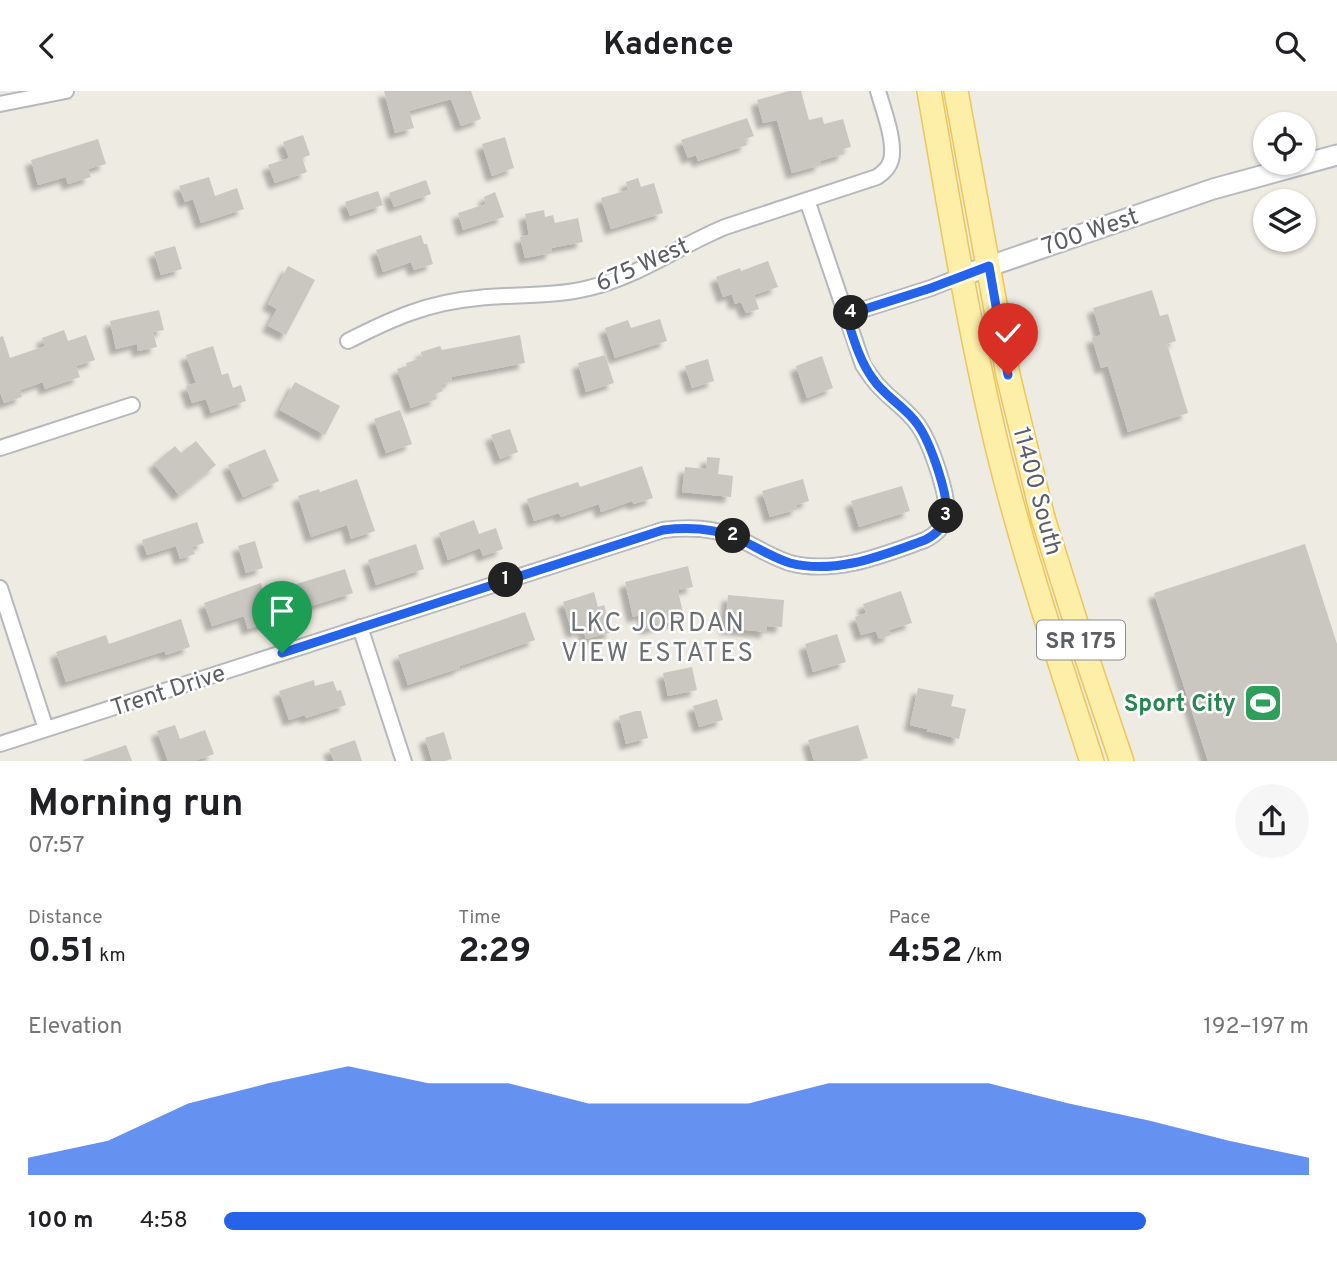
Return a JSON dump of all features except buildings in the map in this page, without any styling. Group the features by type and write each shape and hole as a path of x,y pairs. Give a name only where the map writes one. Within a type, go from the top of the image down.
{"main road":[{"name":"11400 South","path":"929,91 961,276 997,446 1035,587 1092,761"},
{"name":"11400 South","path":"956,91 1008,375 1043,518 1122,761"}],"street":[{"path":"0,104 66,91"},
{"name":"675 West","path":"348,341 385,322 429,306 476,298 546,295 592,288 658,262 701,237 725,227 877,177 883,173 892,158 878,91"},
{"name":"700 West","path":"846,315 1213,189 1337,155"},
{"name":"Trent Drive","path":"0,744 663,530 719,532 736,537 776,558 813,566 859,562 934,535 941,528 947,507 932,453 918,424 875,382 863,365 807,201"},
{"path":"0,448 132,405"},
{"path":"0,588 46,729"},
{"path":"360,627 404,761"}],"place":[{"name":"Sport City","path":"1263,703"}],"district":[{"name":"LKC JORDAN VIEW ESTATES","path":"658,636"}],"route":[{"path":"282,653 663,530 681,528 719,532 736,537 776,558 813,566 859,562 925,540 941,528 947,507 932,453 918,424 875,382 863,365 846,315 989,266 1008,375"}]}
